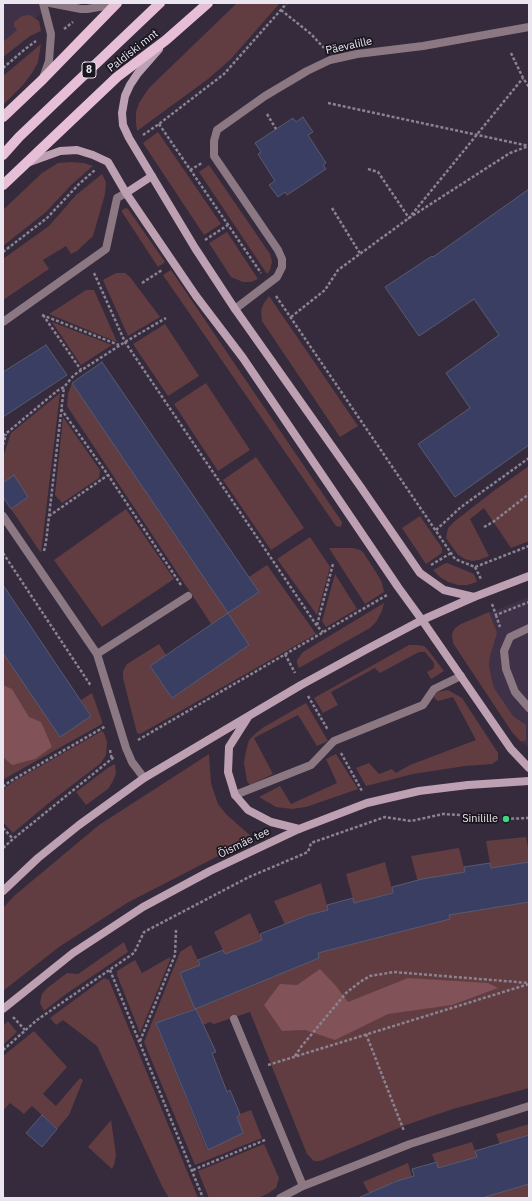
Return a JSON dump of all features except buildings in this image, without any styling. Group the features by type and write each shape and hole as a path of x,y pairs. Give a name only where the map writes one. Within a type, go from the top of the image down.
{"main road":[{"name":"8","path":"3,117 43,79 117,3"},
{"name":"Paldiski mnt","path":"3,149 18,137 160,3"},
{"name":"Paldiski mnt","path":"3,185 117,78 166,40 208,3"},
{"path":"166,40 138,73 130,84 125,96 122,113 123,125 132,143 195,248 235,309 420,573 444,590 474,597"},
{"name":"Paldiski mnt","path":"3,155 18,137"},
{"path":"25,164 60,151 77,150 108,162 126,193 196,296 243,358 398,587 511,749 529,768"},
{"path":"126,193 152,176"},
{"path":"3,891 38,858 79,825 144,778 301,685 422,620 474,597 529,576"},
{"path":"249,716 229,747 228,772 235,795 248,810 271,822 299,829"},
{"name":"Õismäe tee","path":"3,1009 73,954 143,907 210,872 299,829 367,802 419,791 468,785 529,781"}],"street":[{"path":"43,3 51,34 49,61 43,79"},
{"path":"50,3 87,9 117,3"},
{"name":"Päevalille","path":"268,285 277,277 282,267 282,259 278,250 214,156 214,141 217,130 265,96 307,71 330,60 358,54 423,46 529,27"},
{"path":"3,322 106,249 118,198 126,193"},
{"path":"235,309 268,285"},
{"path":"3,516 98,654 126,748 132,762 144,778"},
{"path":"98,654 188,596"},
{"path":"529,628 510,638 504,651 506,669 515,692 529,708"},
{"path":"235,795 311,765 334,741 424,705 434,689 461,676"},
{"path":"234,1019 302,1186"},
{"path":"280,1198 302,1186 410,1144 529,1106"}],"path":[{"path":"132,143 224,74 287,3"},
{"path":"281,10 324,46 330,60"},
{"path":"511,53 529,87"},
{"path":"409,218 523,78"},
{"path":"328,103 529,146"},
{"path":"267,114 276,129"},
{"path":"159,124 455,559 475,566 529,546"},
{"path":"291,317 325,290 338,270 361,255 409,218 510,153 529,146"},
{"path":"3,252 47,218 79,184 98,168 108,162"},
{"path":"368,169 378,172 409,218"},
{"path":"332,208 361,255"},
{"path":"89,262 125,342 317,626 323,632"},
{"path":"81,370 42,315 119,345"},
{"path":"3,436 57,391 64,387 74,375 119,345 166,318"},
{"path":"23,584 40,570 46,542 64,387"},
{"path":"61,408 108,475 188,596"},
{"path":"3,445 6,433"},
{"path":"436,530 461,507 529,458"},
{"path":"49,516 108,475"},
{"path":"484,527 493,522 529,494"},
{"path":"3,553 92,689"},
{"path":"420,573 451,553"},
{"path":"317,626 333,564"},
{"path":"285,654 384,597 398,587"},
{"path":"3,787 9,782 107,725 108,732"},
{"path":"110,746 112,760"},
{"path":"3,1050 37,1020 134,953 144,932 249,877 308,852 311,843 385,817 411,821 443,814 461,815 477,820 529,818"},
{"path":"3,828 13,839"},
{"path":"140,1042 175,956 176,930"},
{"path":"110,970 204,1198"},
{"path":"295,1057 301,1047 346,993 370,976 394,972 529,983"},
{"path":"254,1069 529,983"},
{"path":"366,1034 410,1144"},
{"path":"193,1170 265,1140"}],"shaded area":[{"path":"3,3 53,3 3,47"},
{"path":"237,3 280,3 230,60 208,79 137,131 136,112 139,103 149,88"},
{"path":"30,15 39,21 41,31 30,36 3,57 3,42 17,30 14,26 14,22 22,16"},
{"path":"41,44 38,62 32,73 23,85 3,105 3,76"},
{"path":"158,132 221,224 204,235 143,143"},
{"path":"58,163 84,163 93,166 71,185 46,212 3,246 3,210 42,173"},
{"path":"209,165 270,254 272,262 270,270 267,274 199,172"},
{"path":"102,174 106,182 105,194 93,236 77,251 71,254 66,246 43,260 49,269 3,300 3,259 49,226 76,195"},
{"path":"126,208 165,262 158,267 122,212 122,210"},
{"path":"227,232 258,279 251,282 243,282 231,277 209,243"},
{"path":"171,270 342,522 341,527 336,526 163,275"},
{"path":"116,273 125,273 130,277 160,317 128,336 103,280"},
{"path":"86,290 94,290 117,342 49,314"},
{"path":"269,296 358,426 340,437 262,321 261,310"},
{"path":"52,322 112,345 81,365"},
{"path":"165,324 199,376 168,396 133,344"},
{"path":"72,383 228,613 259,592 249,577 267,565 316,634 140,734 137,733 123,678 123,671 127,664 159,644 166,655 150,666 172,698 249,645 228,614 211,624 67,406 68,394"},
{"path":"206,383 250,450 218,471 174,404"},
{"path":"60,393 41,553 11,509 28,497 14,476 3,483 3,457 11,433"},
{"path":"63,417 100,470 99,478 62,503 55,495"},
{"path":"256,457 304,528 271,550 223,480"},
{"path":"529,466 529,541 511,548 484,508 470,519 489,556 472,561 458,555 446,538 448,528 495,490"},
{"path":"126,509 174,579 102,627 54,560"},
{"path":"420,516 442,548 442,553 426,564 402,528"},
{"path":"310,537 330,567 317,615 277,559"},
{"path":"329,548 353,548 363,552 379,577 384,592 365,604"},
{"path":"447,563 474,574 477,582 467,585 458,585 448,582 433,570"},
{"path":"335,574 357,609 326,627 322,621"},
{"path":"529,597 529,747 520,741 512,732 453,643 452,634 455,628 461,624"},
{"path":"384,603 382,611 376,622 370,628 299,668 297,660 303,652"},
{"path":"489,612 497,633 490,656 489,665 494,688 513,716 526,725 526,740 524,741 520,741 512,732 453,643 452,634 455,628"},
{"path":"409,645 424,646 444,671 431,679 427,672 434,668 434,663 425,652 419,652 380,673 375,668 331,692 338,705 323,713 314,698"},
{"path":"3,653 60,737 91,716 81,700 92,693 102,721 102,724 4,779 3,778"},
{"path":"3,685 12,689 29,717 41,722 52,747 35,759 12,765 3,757"},
{"path":"448,690 462,698 498,753 498,760 492,764 465,766 413,774 366,786 356,768 369,763 379,774 392,769 396,773 410,765 476,740 453,697 438,701 434,698 436,692"},
{"path":"306,703 328,741 317,746 298,715 254,738 273,774 250,785 247,781 244,763 249,740 264,727"},
{"path":"102,731 107,742 106,755 101,763 50,802 13,833 3,822 3,790 11,783"},
{"path":"209,754 211,783 218,804 227,815 253,838 127,903 59,947 3,991 3,908 14,896 99,825"},
{"path":"336,754 358,789 306,807 292,809 276,807 259,797 280,786 291,804 337,783 326,759"},
{"path":"115,764 116,773 108,789 86,805 76,792"},
{"path":"526,837 529,862 491,868 486,841"},
{"path":"459,848 465,872 419,886 411,856"},
{"path":"385,862 393,893 354,903 346,874"},
{"path":"321,883 328,910 287,929 274,901"},
{"path":"529,902 529,1088 453,1109 406,1125 320,1161 314,1161 307,1154 250,1012 214,1024 210,1022 201,1026 194,1009 156,1024 207,1150 243,1133 237,1117 240,1114 251,1110 262,1138 195,1165 144,1042 180,952 191,945 200,965 180,973 195,1009 319,958 318,953 449,919 449,915"},
{"path":"250,913 262,940 225,954 214,932"},
{"path":"124,942 128,952 66,994 44,1011 40,1003 42,994 46,989 67,973 78,974"},
{"path":"170,957 140,1033 117,975 117,971 135,960 142,973"},
{"path":"320,969 336,986 348,1002 408,978 488,983 498,988 452,1005 388,1014 335,1040 305,1030 282,1031 264,1005 280,984 297,985"},
{"path":"104,978 109,980 198,1198 169,1198 97,1046 63,1020 56,1025 50,1018"},
{"path":"8,1021 17,1032 3,1045 3,1026"},
{"path":"34,1031 67,1067 43,1094 56,1106 80,1078 83,1080 69,1115 57,1129 32,1106 24,1114 10,1103 3,1111 3,1056"},
{"path":"111,1120 116,1155 112,1169 88,1147"},
{"path":"529,1124 529,1135 526,1136 527,1142 502,1150 496,1134"},
{"path":"472,1142 477,1157 438,1168 437,1162 435,1162 432,1154"},
{"path":"264,1144 279,1178 276,1188 258,1198 209,1198 198,1171"},
{"path":"408,1163 412,1177 392,1182 393,1188 369,1193 363,1182"},
{"path":"529,1184 529,1197 482,1198"}],"place":[{"name":"Sinilille","path":"506,819"}]}
